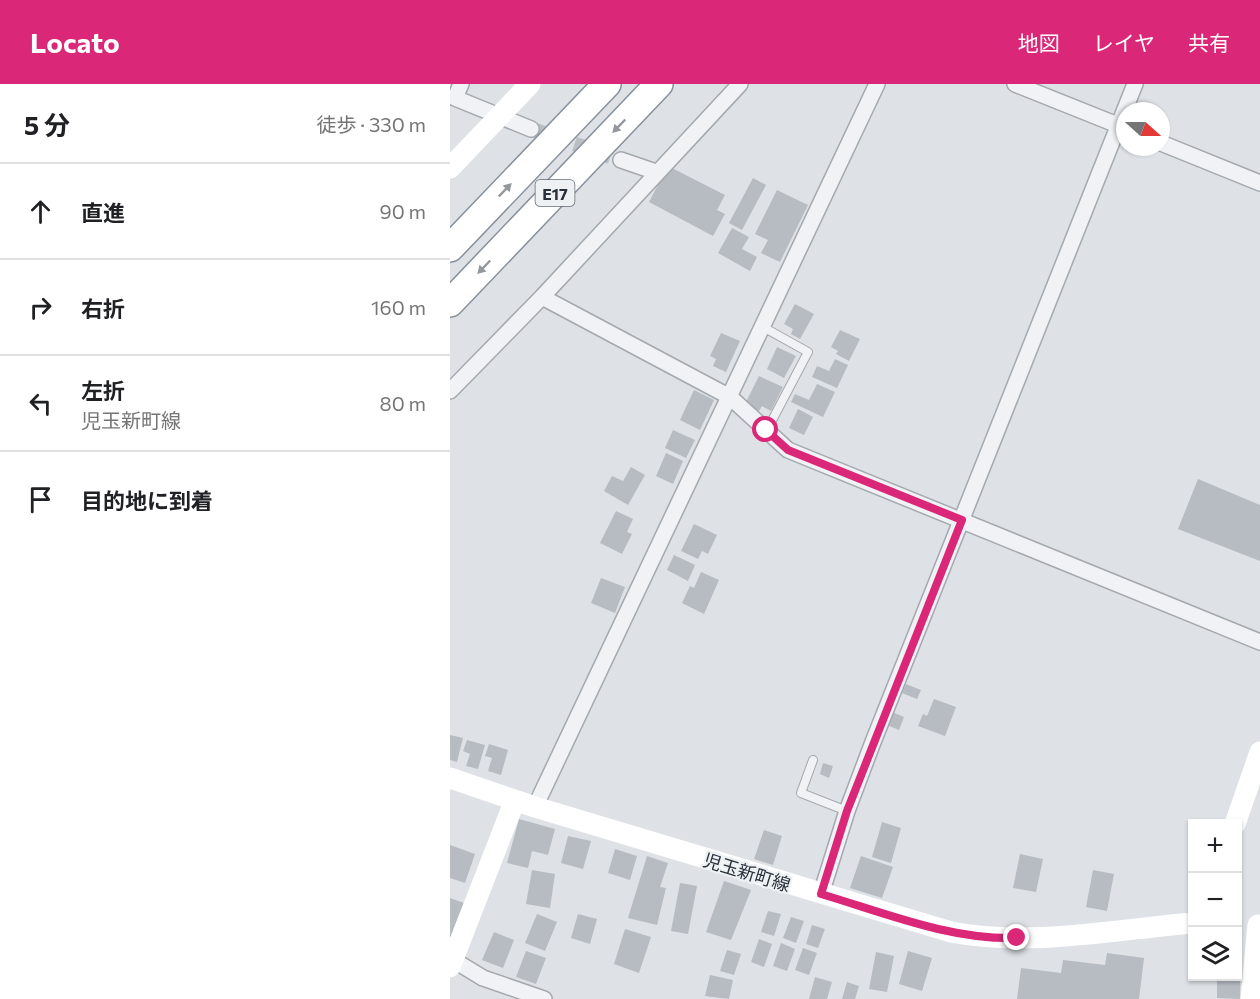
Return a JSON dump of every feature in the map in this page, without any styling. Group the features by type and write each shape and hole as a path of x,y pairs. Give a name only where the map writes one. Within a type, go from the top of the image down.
{"highway":[{"name":"E17","path":"450,248 607,84"},
{"name":"E17","path":"450,303 659,84"}],"main road":[{"path":"450,168 530,84"},
{"path":"1237,819 1260,752"},
{"name":"児玉新町線","path":"450,778 535,807 821,894 976,937 1028,938 1188,923"},
{"path":"451,961 514,800"},
{"path":"1251,999 1252,925"}],"street":[{"path":"450,391 542,297 740,84"},
{"path":"535,807 612,640 730,397 877,84"},
{"path":"1015,84 1116,124"},
{"path":"1129,102 1135,84"},
{"path":"455,93 499,117 531,129"},
{"path":"821,894 847,811 1116,141"},
{"path":"1170,146 1260,183"},
{"path":"621,160 656,172"},
{"path":"542,297 730,397 788,450 1260,642"},
{"path":"451,961 483,978 544,999"}],"lane":[{"path":"763,327 808,352 766,430"},
{"path":"813,760 801,793 847,811"}],"building":[{"path":"668,166 725,195 717,210 725,214 713,236 649,202"},
{"path":"753,178 766,185 742,230 729,223"},
{"path":"777,190 808,205 780,262 761,253 768,240 755,234"},
{"path":"732,228 749,237 742,249 757,257 750,271 718,253"},
{"path":"795,304 814,314 800,339 791,334 793,329 784,324"},
{"path":"840,330 860,339 849,361 836,354 838,351 831,347"},
{"path":"721,333 740,341 726,372 713,366 716,359 710,356"},
{"path":"777,347 796,356 784,378 767,369"},
{"path":"835,359 848,365 837,388 812,377 817,366 829,371"},
{"path":"759,376 783,387 771,411 762,406 759,411 745,404"},
{"path":"817,384 835,392 823,417 791,402 795,394 809,400"},
{"path":"694,390 714,400 700,430 680,420"},
{"path":"798,409 813,417 804,435 789,428"},
{"path":"673,430 695,440 686,458 665,448"},
{"path":"666,453 683,461 673,484 656,476"},
{"path":"631,467 645,475 628,505 604,491 612,476 623,481"},
{"path":"1198,479 1260,505 1260,561 1178,529"},
{"path":"616,511 633,519 627,532 632,534 622,554 600,543"},
{"path":"694,524 717,535 708,554 702,551 698,559 681,551"},
{"path":"674,555 695,565 688,581 667,570"},
{"path":"701,572 719,580 704,614 682,603 690,586 694,588"},
{"path":"601,578 625,587 615,613 591,603"},
{"path":"906,684 921,690 917,699 902,693"},
{"path":"934,699 956,707 945,736 918,726 923,714 927,716"},
{"path":"892,712 904,717 899,730 887,725"},
{"path":"450,735 463,738 457,762 450,760"},
{"path":"467,740 485,745 478,769 466,766 470,754 463,751"},
{"path":"489,744 508,750 501,775 488,771 492,758 485,756"},
{"path":"823,763 833,766 829,778 820,774"},
{"path":"519,819 555,829 548,855 532,851 528,868 507,863"},
{"path":"882,822 901,828 891,863 872,857"},
{"path":"764,830 782,836 773,865 754,859"},
{"path":"568,836 591,841 583,869 561,863"},
{"path":"450,845 475,854 465,883 450,878"},
{"path":"615,849 637,856 630,880 608,873"},
{"path":"1020,854 1043,859 1036,892 1013,888"},
{"path":"647,856 668,863 660,887 666,888 657,925 628,918"},
{"path":"861,856 893,867 882,898 850,888"},
{"path":"532,870 555,874 550,908 526,904"},
{"path":"1093,870 1114,874 1107,911 1086,907"},
{"path":"724,881 751,890 731,940 706,932"},
{"path":"680,883 697,886 688,934 671,931"},
{"path":"450,898 464,903 450,939"},
{"path":"768,911 781,914 774,936 761,932"},
{"path":"537,914 557,922 545,951 525,943"},
{"path":"578,914 597,919 590,944 571,938"},
{"path":"791,917 804,921 796,943 783,938"},
{"path":"812,925 825,929 818,948 806,944"},
{"path":"625,929 651,937 639,973 614,964"},
{"path":"494,932 514,940 503,968 482,960"},
{"path":"759,939 772,944 764,967 751,962"},
{"path":"781,943 795,949 787,971 773,966"},
{"path":"803,948 817,953 809,975 795,970"},
{"path":"727,950 741,954 734,975 720,971"},
{"path":"526,951 546,958 536,984 516,977"},
{"path":"908,951 932,958 922,991 899,984"},
{"path":"876,952 894,956 887,992 869,989"},
{"path":"1107,953 1144,958 1139,999 1017,999 1021,968 1061,973 1063,960 1105,965"},
{"path":"710,975 733,980 729,999 705,996"},
{"path":"815,977 832,982 827,999 809,999"},
{"path":"1217,981 1240,981 1240,999 1217,998"},
{"path":"847,982 859,986 855,999 842,999"}],"tunnel":[{"path":"531,129 621,160"}],"route":[{"path":"766,430 788,450 962,520 873,742 847,811 821,894 951,932 976,937 1017,938"}]}
